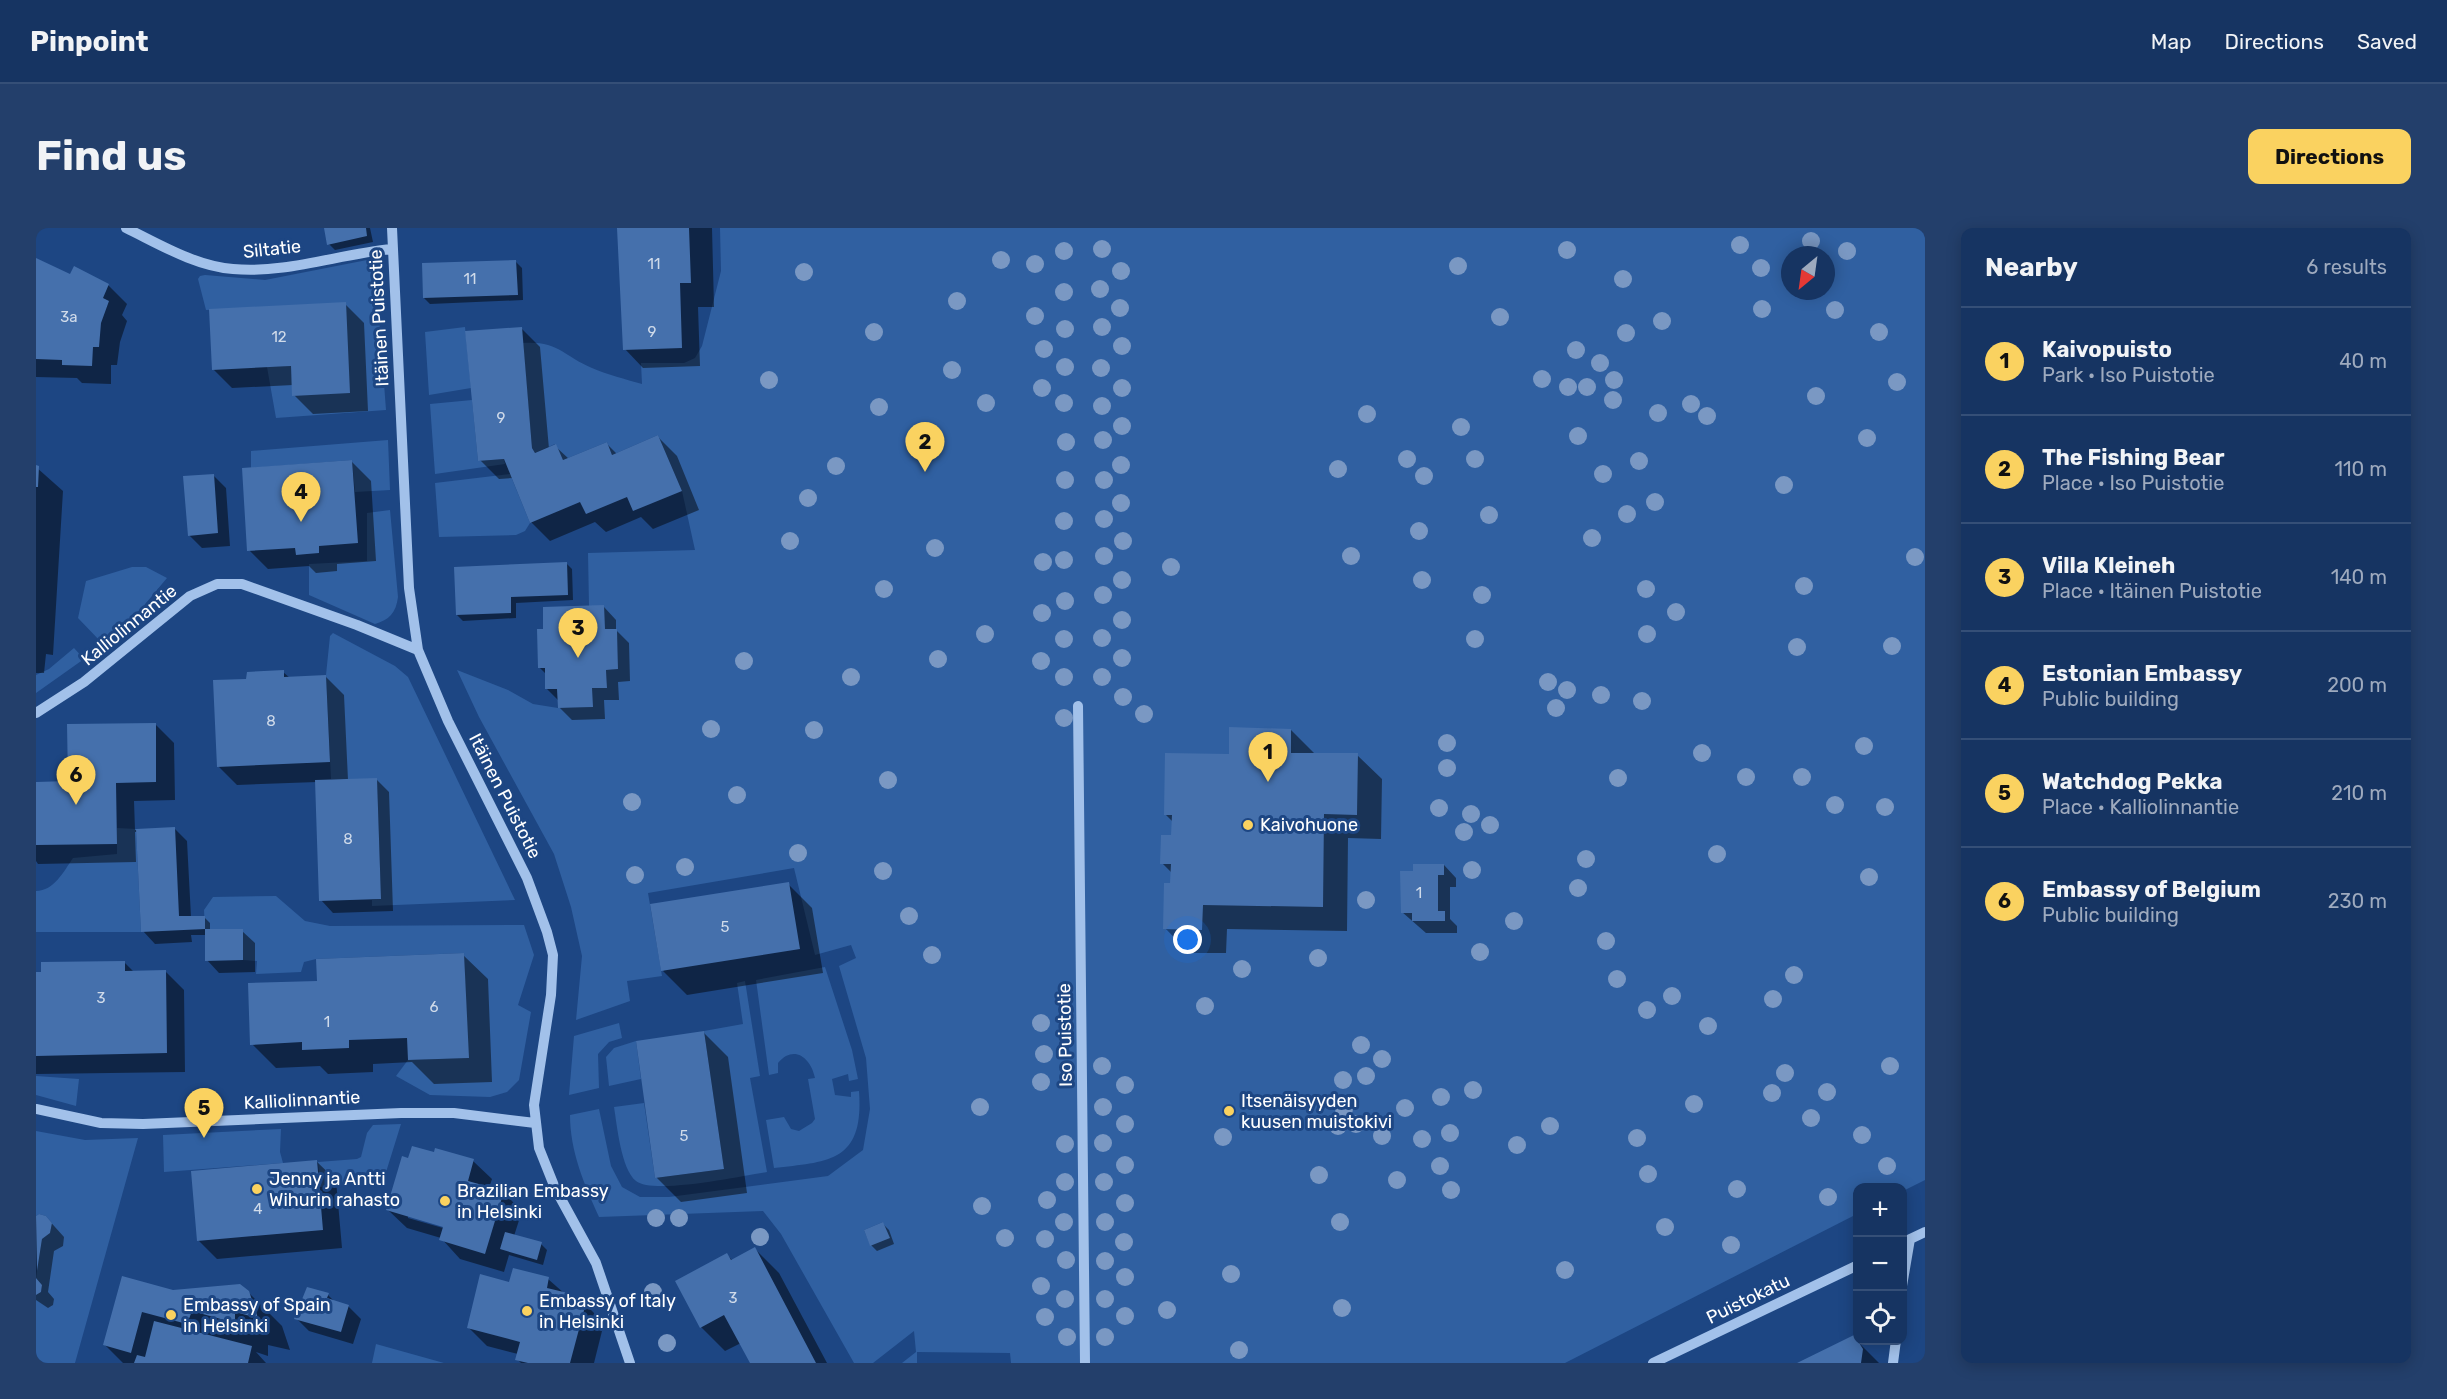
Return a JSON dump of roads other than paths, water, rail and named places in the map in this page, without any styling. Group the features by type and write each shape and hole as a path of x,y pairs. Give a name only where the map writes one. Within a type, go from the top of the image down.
{"street":[{"name":"Siltatie","path":"126,228 198,261 231,269 268,270 360,252 392,249"},
{"name":"Itäinen Puistotie","path":"392,228 409,588 418,650 448,721 527,878 548,932 553,954 546,1028 534,1105 538,1148 555,1188 596,1263 630,1363"},
{"name":"Kalliolinnantie","path":"36,713 84,682 190,596 217,584 242,584 357,625 418,650"},
{"name":"Iso Puistotie","path":"1078,706 1085,1363"},
{"name":"Kalliolinnantie","path":"36,1109 101,1123 143,1124 401,1113 454,1113 535,1123"},
{"path":"1907,1241 1925,1232"},
{"name":"Puistokatu","path":"1653,1363 1853,1267"},
{"path":"1893,1363 1895,1345"}],"place":[{"name":"The Fishing Bear","path":"925,472"},
{"name":"Estonian Embassy","path":"301,522"},
{"name":"Villa Kleineh","path":"578,658"},
{"name":"Kaivopuisto","path":"1268,782"},
{"name":"Embassy of Belgium","path":"76,805"},
{"name":"Kaivohuone","path":"1248,825"},
{"name":"Itsenäisyyden kuusen muistokivi","path":"1229,1111"},
{"name":"Watchdog Pekka","path":"204,1138"},
{"name":"Jenny ja Antti Wihurin rahasto","path":"257,1189"},
{"name":"Brazilian Embassy in Helsinki","path":"445,1201"},
{"name":"Embassy of Italy in Helsinki","path":"527,1311"},
{"name":"Embassy of Spain in Helsinki","path":"171,1315"}]}
